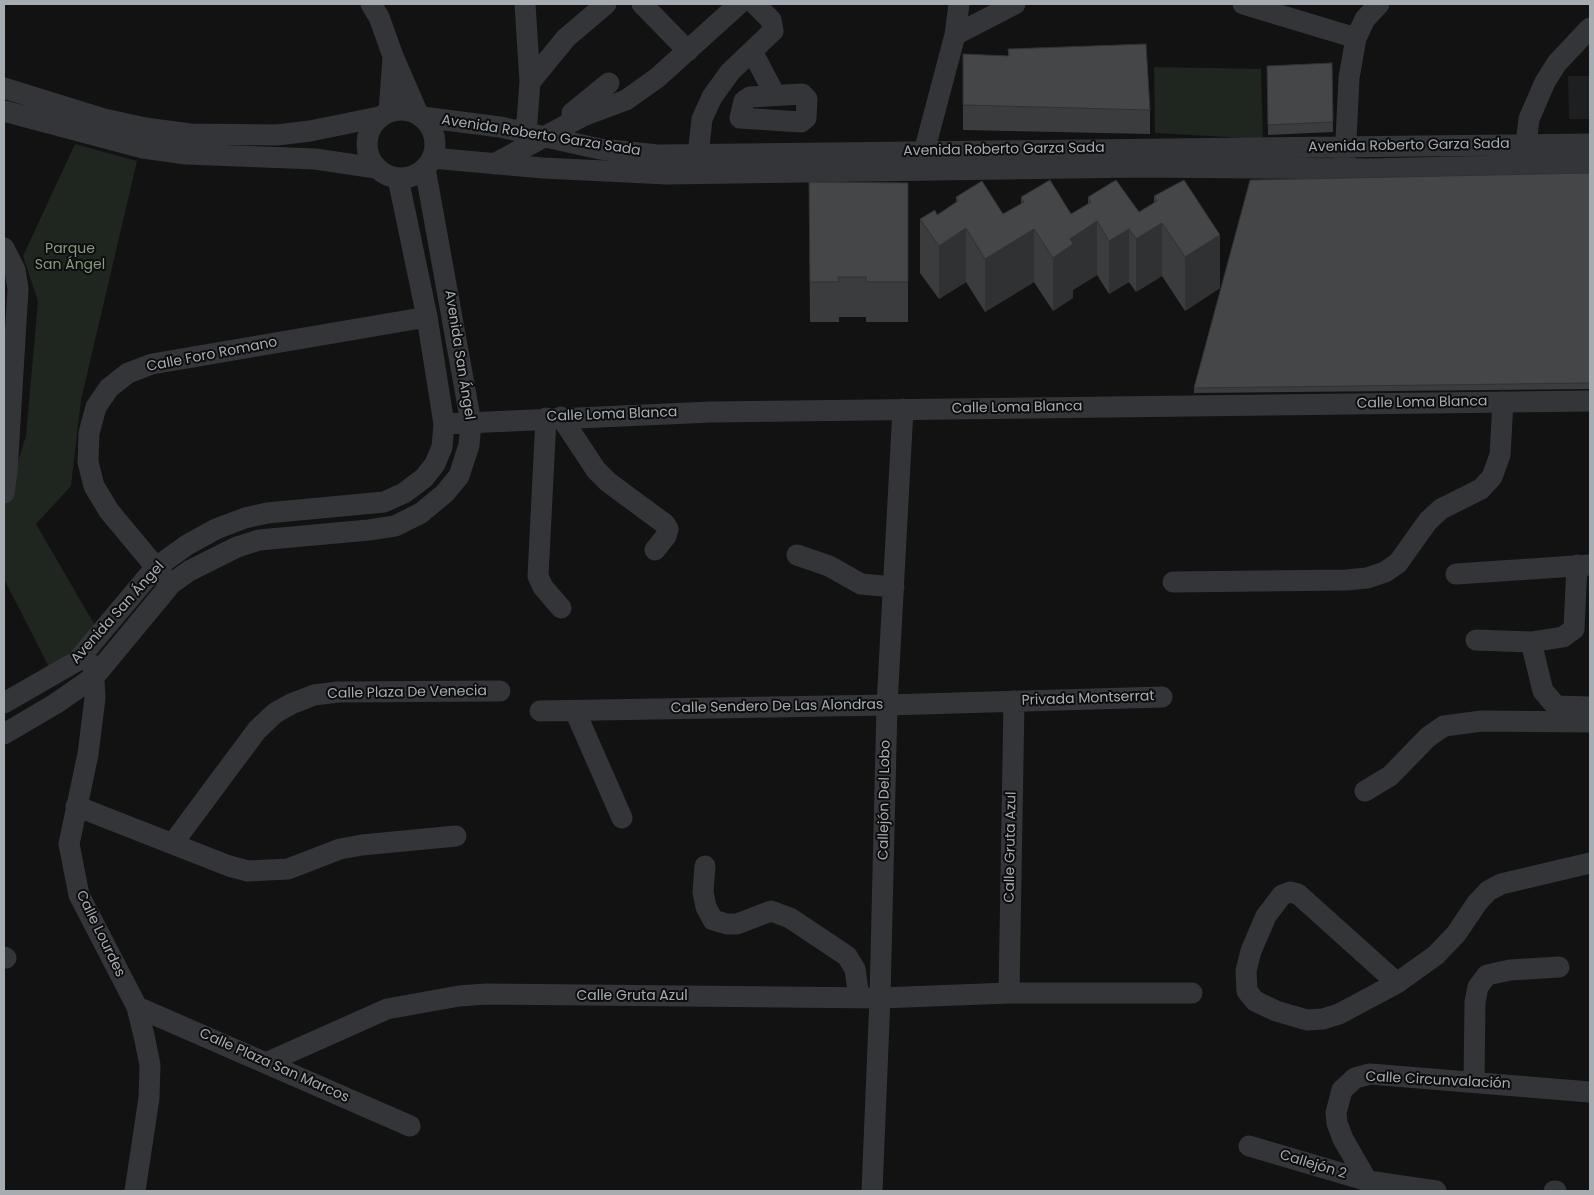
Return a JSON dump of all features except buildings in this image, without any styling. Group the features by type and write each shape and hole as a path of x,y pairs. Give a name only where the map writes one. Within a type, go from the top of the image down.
{"street":[{"path":"4,110 142,148 186,154 315,159 376,168 390,177 408,178 429,163 435,140 428,124 420,116 393,56 387,36 371,4"},
{"path":"525,4 530,82 527,120 534,134"},
{"path":"642,4 688,51"},
{"path":"534,134 626,100 657,78 739,4"},
{"path":"698,155 702,119 712,97 730,72 771,34 774,27 772,20 756,4"},
{"path":"924,152 955,35 959,4"},
{"path":"955,35 1015,4"},
{"path":"1243,4 1356,38"},
{"path":"1345,169 1349,78 1356,38 1365,20 1378,4"},
{"path":"530,82 566,38 602,5"},
{"path":"1526,144 1529,119 1545,82 1557,63 1590,28"},
{"path":"752,51 775,95"},
{"path":"376,168 370,158 367,142 372,126 384,114 393,56"},
{"path":"494,164 534,134 566,117 609,83"},
{"path":"4,88 104,119 145,128 190,134 277,135 310,131 404,110 420,116"},
{"path":"802,94 806,96 806,118 801,122 740,118 747,99 753,96 775,95 802,94"},
{"name":"Avenida Roberto Garza Sada","path":"420,116 534,134 629,153 698,155 1140,148 1345,148 1590,144"},
{"path":"801,122 821,152"},
{"path":"616,171 642,162 683,163 698,155"},
{"path":"698,155 714,162 766,164 780,172"},
{"name":"Avenida Roberto Garza Sada","path":"429,163 494,164 571,170 667,174 1139,167 1345,169 1590,164"},
{"name":"Avenida San Ángel","path":"4,734 55,704 94,677 171,584 212,558 259,540 395,526 421,513 445,493 459,476 469,445 471,423 429,163"},
{"name":"Avenida San Ángel","path":"4,703 61,672 77,661 155,568 187,545 216,529 245,518 292,510 384,502 404,494 424,478 435,464 442,447 444,424 427,317 398,178"},
{"path":"4,248 15,270 18,289 7,472 4,493"},
{"name":"Calle Foro Romano","path":"171,584 155,568 109,511 94,486 88,462 90,433 96,407 109,388 128,373 152,364 427,317"},
{"name":"Calle Loma Blanca","path":"444,424 554,417 711,412 1590,400"},
{"path":"1173,582 1346,580 1367,578 1385,572 1398,563 1428,521 1441,509 1481,489 1492,477 1500,455 1502,402"},
{"name":"Callejón Del Lobo","path":"872,1191 880,998 887,705 903,409"},
{"path":"554,417 596,470 608,482 665,524 668,529 666,536 655,550"},
{"path":"554,417 538,576 544,587 561,608"},
{"path":"797,554 829,566 861,584 894,587"},
{"path":"1456,574 1584,565 1574,629 1563,638 1531,642 1476,640"},
{"path":"1531,642 1543,692 1556,706 1590,707"},
{"name":"Calle Lourdes","path":"92,645 95,698 88,754 69,844 79,895 137,1007 150,1065 149,1098 136,1191"},
{"name":"Calle Plaza De Venecia","path":"173,843 257,730 275,713 291,704 314,695 338,692 500,691"},
{"name":"Privada Montserrat","path":"1014,701 1162,697"},
{"name":"Calle Sendero De Las Alondras","path":"540,711 1014,701"},
{"name":"Calle Gruta Azul","path":"1009,993 1014,701"},
{"path":"575,710 622,818"},
{"path":"1365,791 1390,776 1428,737 1444,726 1482,721 1590,722"},
{"path":"76,806 229,866 248,871 267,872 288,869 340,850 362,845 456,836"},
{"path":"1397,983 1298,894 1290,892 1282,895 1266,916 1251,951 1246,971 1247,991 1255,1001 1276,1011 1307,1020 1323,1019 1339,1014 1397,983 1436,955 1456,934 1488,891 1501,884 1590,863"},
{"path":"705,866 703,892 706,907 713,920 727,924 737,924 771,911 790,918 846,956 855,969 859,998"},
{"path":"1474,1081 1475,1002 1478,987 1488,975 1510,970 1559,967"},
{"name":"Calle Gruta Azul","path":"268,1062 386,1010 459,996 486,994 880,998 1009,993 1192,993"},
{"name":"Calle Plaza San Marcos","path":"137,1007 268,1062 410,1126"},
{"name":"Calle Circunvalación","path":"1370,1186 1342,1139 1337,1123 1338,1102 1348,1083 1355,1078 1370,1074 1474,1081 1590,1092"},
{"name":"Callejón 2","path":"1249,1146 1370,1186 1436,1191"}],"shaded area":[{"path":"1568,76 1590,76 1590,119 1569,119"}],"green space":[{"path":"1154,67 1261,69 1263,139 1155,133"},
{"name":"Parque San Ángel","path":"75,144 137,161 81,400 71,486 36,524 97,629 50,669 4,579 4,504 26,436 38,301 23,256"}]}
